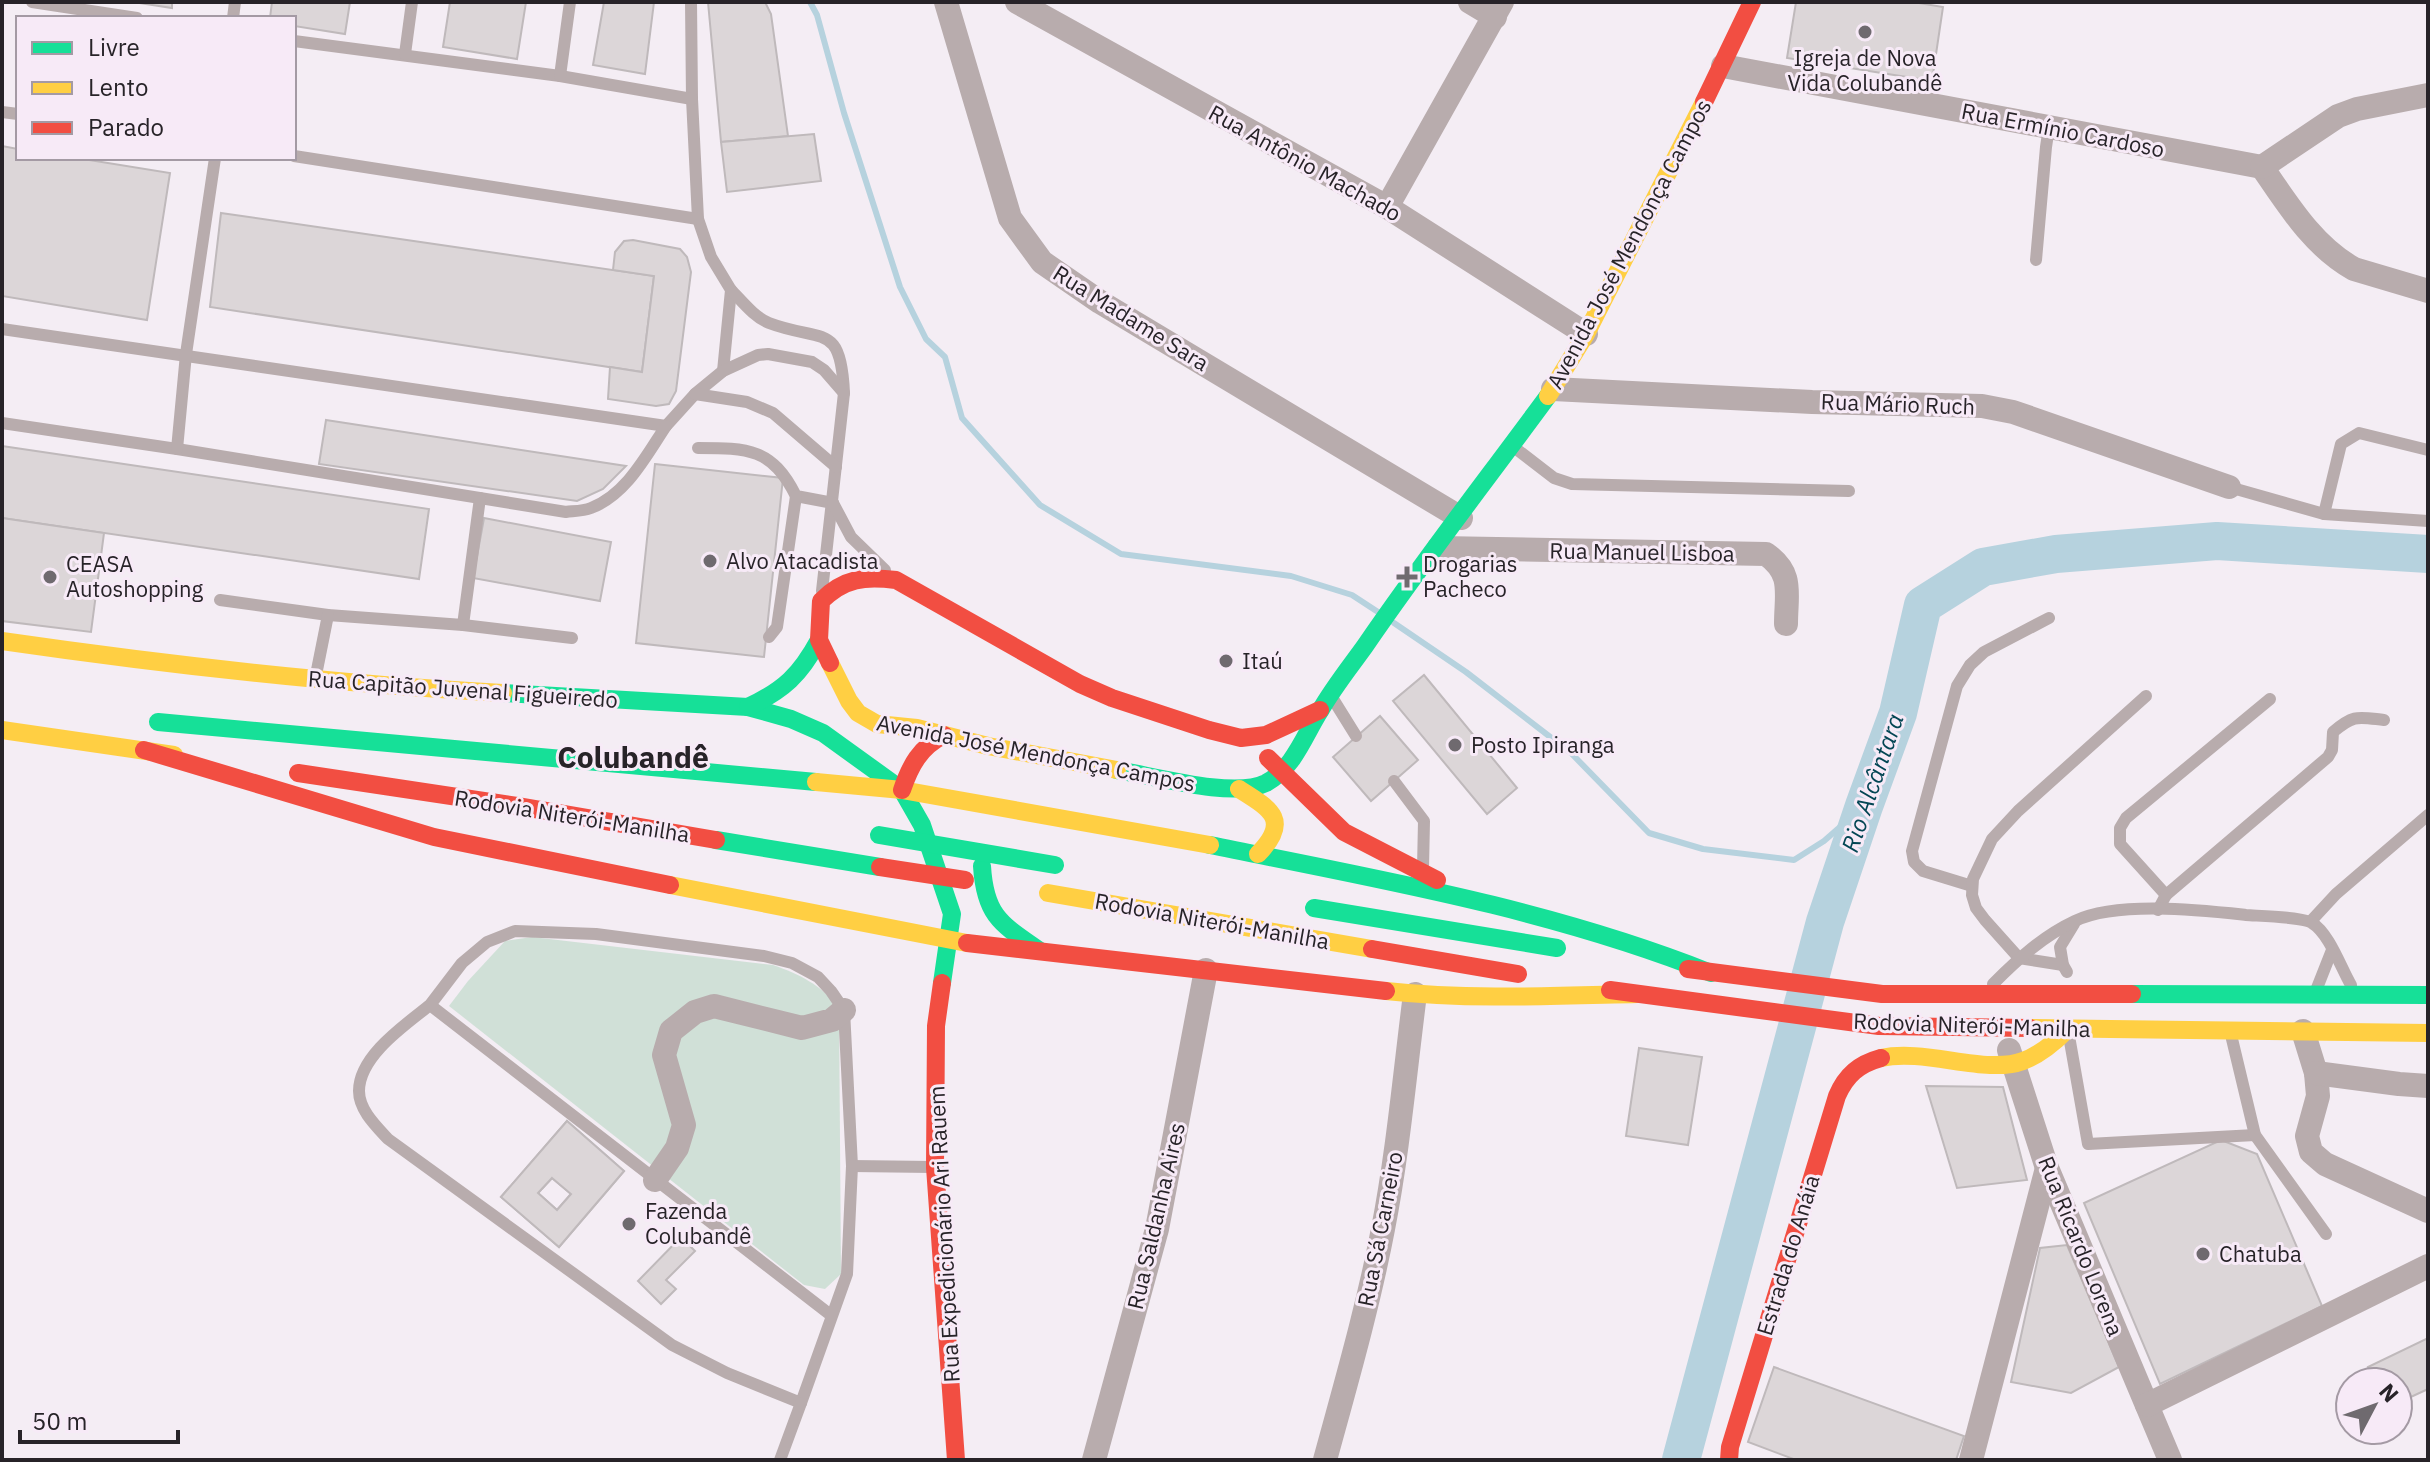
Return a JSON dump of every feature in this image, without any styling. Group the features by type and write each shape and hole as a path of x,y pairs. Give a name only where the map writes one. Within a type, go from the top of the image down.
{"main road":[{"name":"Avenida José Mendonça Campos","path":"821,601 819,640 858,713 877,724 917,728 988,746 1193,784 1239,789 1264,784 1282,772 1298,751 1370,638 1553,389 1586,334 1723,66 1752,2"},
{"path":"821,601 842,582 853,578 865,576 896,580 1080,684 1140,708 1234,737 1254,747 1344,832 1469,898"},
{"path":"748,707 768,698 799,674 819,640"},
{"name":"Rua Capitão Juvenal Figueiredo","path":"2,641 86,653 424,689 748,707 791,719 823,733 862,758 902,790"},
{"path":"1234,737 1266,735 1326,703"},
{"path":"368,759 150,721 902,790 1167,836 1469,898 1653,950 1711,973"},
{"name":"Rodovia Niterói-Manilha","path":"2,730 517,806 1002,886"},
{"path":"902,790 909,769 919,753 932,740 944,735"},
{"path":"1234,737 1249,763 1247,779 1239,789 1269,808 1275,823 1273,837 1258,854"},
{"path":"144,750 434,837 950,941 1415,994 1637,994"},
{"name":"Rua Expedicionário Ari Rauem","path":"902,790 922,825 952,914 936,1026 935,1167 956,1460"},
{"name":"Rua Expedicionário Ari Rauem","path":"952,914 988,856 1012,831 1042,814"},
{"path":"871,834 1062,866"},
{"path":"919,886 931,852"},
{"path":"982,866 982,888 991,911 1041,952"},
{"name":"Rodovia Niterói-Manilha","path":"1040,892 1637,994 1879,1026 2428,1033"},
{"name":"Rodovia Niterói-Manilha","path":"1289,904 1570,950"},
{"path":"873,926 895,911"},
{"name":"Rodovia Niterói-Manilha","path":"1601,955 1739,977 1882,994 2428,995"},
{"path":"2014,1065 2050,1047 2068,1029"},
{"name":"Estrada do Anáia","path":"1729,1460 1730,1447 1836,1096 1855,1068 1887,1058 1916,1056 2014,1065"}],"street":[{"name":"Rua Madame Sara","path":"946,2 1010,218 1042,262 1100,302 1461,518"},
{"name":"Rua Antônio Machado","path":"1017,2 1387,207 1586,334"},
{"path":"1387,207 1499,9 1470,2"},
{"name":"Rua Ermínio Cardoso","path":"1723,66 2262,167"},
{"path":"2428,95 2357,109 2338,116 2262,167 2296,217 2316,240 2343,263 2428,291"},
{"name":"Rua Mário Ruch","path":"1553,389 1812,402 1982,406 2013,412 2229,487"},
{"name":"Rua Manuel Lisboa","path":"1439,548 1766,554 1779,564 1786,575 1786,624"},
{"name":"Rua Saldanha Aires","path":"1094,1460 1157,1229 1206,970"},
{"name":"Rua Sá Carneiro","path":"1325,1460 1384,1227 1415,994"},
{"path":"655,1180 677,1148 684,1125 664,1055 671,1031 695,1012 714,1006 802,1028 832,1020 844,1010"},
{"name":"Rua Ricardo Lorena","path":"2002,1028 2047,1168 2170,1460"},
{"path":"2303,1031 2316,1073 2318,1096 2307,1136 2311,1152 2325,1164 2428,1211"},
{"path":"2316,1073 2428,1086"},
{"path":"1971,1460 2047,1168"},
{"path":"2147,1405 2428,1266"}],"lane":[{"path":"32,2 67,4 127,16"},
{"path":"405,54 412,2"},
{"path":"560,76 570,2"},
{"path":"691,2 698,219 711,257 731,290 761,318 817,334 838,351 843,364 844,393 821,601"},
{"path":"296,41 560,76 692,99"},
{"path":"2036,260 2049,127"},
{"path":"296,156 698,219"},
{"path":"177,449 186,354 215,160"},
{"path":"723,371 731,290"},
{"path":"2,329 666,426"},
{"path":"2,423 566,512 589,509 611,497 633,475 666,426 695,394 723,371 758,355 812,362 824,370 844,393"},
{"path":"695,394 747,402 773,413 836,467"},
{"path":"2324,514 2341,444 2347,438 2359,433 2428,450"},
{"path":"1512,446 1554,478 1572,484 1849,491"},
{"path":"698,448 751,451 772,461 786,475 796,496 777,627 769,637"},
{"path":"2229,487 2324,514 2428,521"},
{"path":"796,496 833,503"},
{"path":"463,625 480,498"},
{"path":"833,503 851,537 896,580"},
{"path":"220,600 328,615 463,625 572,638"},
{"path":"315,678 328,615"},
{"path":"1972,886 1923,871 1914,862 1912,851 1957,686 1970,665 1984,652 2049,618"},
{"path":"2063,965 2019,958 1985,920 1976,908 1972,886 1979,863 1992,839 2018,811 2146,696"},
{"path":"2166,895 2120,844 2120,828 2126,818 2270,699"},
{"path":"1326,703 1356,736"},
{"path":"2158,910 2166,895 2324,761 2332,750 2333,732 2340,726 2355,717 2384,720"},
{"path":"1394,781 1424,821 1423,873"},
{"path":"2311,921 2336,894 2428,815"},
{"path":"1982,995 2019,958 2075,921 2096,914 2133,910 2219,912 2311,921 2324,934 2356,995"},
{"path":"2075,921 2060,947 2063,965 2081,995"},
{"path":"780,1460 801,1403 847,1274 852,1166 844,1010 818,977 792,963 764,956 596,934 515,931 487,942 462,963 430,1005 378,1050 364,1072 358,1093 369,1119 388,1139 672,1345 727,1373 801,1403"},
{"path":"2314,995 2332,950"},
{"path":"430,1005 832,1316"},
{"path":"2068,1029 2088,1144 2255,1135"},
{"path":"2229,1030 2255,1135 2326,1234"},
{"path":"852,1166 935,1167"}],"shaded area":[{"path":"532,937 773,965 809,981 839,1007 841,1274 825,1289 804,1285 449,1006 505,941"}],"building":[{"path":"133,2 172,2 172,8"},
{"path":"272,2 350,2 345,34 296,26 296,16 270,16"},
{"path":"450,2 526,2 517,59 443,47"},
{"path":"604,2 654,2 645,74 593,65"},
{"path":"708,2 765,2 771,14 788,136 721,142"},
{"name":"Igreja de Nova Vida Colubandê","path":"1796,2 1913,2 1943,7 1932,81 1787,58"},
{"path":"814,134 821,181 727,192 721,142"},
{"path":"2,146 16,149 16,160 89,160 170,173 147,320 2,296"},
{"path":"221,213 654,276 642,372 210,307"},
{"path":"624,241 680,249 687,257 691,272 676,391 669,404 656,406 608,399 610,367 642,372 654,276 613,270 615,252"},
{"path":"326,420 626,466 603,489 577,501 319,464"},
{"path":"2,446 429,509 419,579 2,518"},
{"name":"Alvo Atacadista","path":"655,464 783,478 764,657 636,643"},
{"name":"CEASA Autoshopping","path":"2,518 104,533 91,632 2,621"},
{"path":"484,518 611,542 600,601 473,578"},
{"name":"Posto Ipiranga","path":"1424,675 1517,788 1487,814 1393,701"},
{"name":"Posto Ipiranga","path":"1380,716 1418,760 1371,801 1333,757"},
{"path":"1639,1048 1702,1057 1688,1145 1626,1136"},
{"path":"1926,1086 2003,1087 2027,1180 1957,1188"},
{"path":"567,1121 624,1171 559,1247 501,1197","holes":["552,1178 571,1194 557,1210 538,1193"]},
{"path":"567,1121 624,1171 559,1247 501,1197","holes":["552,1178 571,1194 557,1210 538,1193"]},
{"name":"Chatuba","path":"2221,1140 2257,1154 2322,1306 2160,1384 2084,1203"},
{"path":"681,1237 695,1251 666,1280 676,1289 661,1304 638,1281"},
{"path":"2067,1245 2119,1367 2071,1393 2011,1382 2040,1248"},
{"path":"2428,1338 2428,1389 2414,1396 2414,1366 2370,1366"},
{"path":"1774,1367 1964,1436 1956,1460 1796,1460 1748,1442"}],"waterway":[{"path":"810,2 817,15 844,113 900,287 926,339 945,357 962,418 1040,505 1121,554 1291,576 1352,595 1378,612"},
{"name":"Rio Alcântara","path":"1681,1460 1825,922 1898,713 1923,605 1983,567 2056,554 2217,541 2428,554"},
{"path":"1394,623 1466,672 1571,753 1649,833 1703,849 1794,860 1824,841 1864,806"}],"traffic: fast":[{"path":"1117,770 1193,785 1234,789 1252,787 1276,777 1298,751 1330,694 1409,583 1548,396"},
{"path":"748,707 790,680 819,640"},
{"path":"503,693 748,707 791,719 823,733 902,790 922,825 952,914 942,983"},
{"path":"158,722 816,782"},
{"path":"879,835 1055,865"},
{"path":"716,840 880,867"},
{"path":"1210,845 1526,913 1711,973"},
{"path":"982,866 991,908 1005,925 1040,951"},
{"path":"1314,908 1557,948"},
{"path":"2132,994 2428,995"}],"traffic: slow":[{"path":"1548,396 1586,334 1704,102"},
{"path":"2,641 252,673 503,693"},
{"path":"830,663 858,713 877,724 917,728 988,746 1117,770"},
{"path":"2,730 174,755"},
{"path":"816,782 902,790 1210,845"},
{"path":"1239,789 1273,816 1273,832 1258,854"},
{"path":"670,885 967,943"},
{"path":"1048,893 1372,949"},
{"path":"1386,991 1480,996 1637,994"},
{"path":"2030,1028 2428,1033"},
{"path":"1881,1058 1917,1056 1973,1064 2008,1064 2035,1055 2068,1029"}],"traffic: jam":[{"path":"1704,102 1752,2"},
{"path":"830,663 819,640 821,601 838,587 856,580 896,580 1080,684 1112,698 1209,730 1241,738 1266,735 1320,710"},
{"path":"902,790 917,758 928,745 944,735"},
{"path":"144,750 434,837 670,885"},
{"path":"1268,758 1344,832 1437,880"},
{"path":"298,773 716,840"},
{"path":"880,867 965,880"},
{"path":"967,943 1386,991"},
{"path":"1372,949 1518,974"},
{"path":"1688,969 1882,994 2132,994"},
{"path":"942,983 936,1026 935,1167 956,1460"},
{"path":"1610,990 1879,1026 2030,1028"},
{"path":"1729,1460 1730,1447 1837,1096 1854,1071 1881,1058"}],"place":[{"name":"Igreja de Nova Vida Colubandê","path":"1865,32"},
{"name":"Alvo Atacadista","path":"710,561"},
{"name":"CEASA Autoshopping","path":"50,577"},
{"name":"Drogarias Pacheco","path":"1407,577"},
{"name":"Itaú","path":"1226,661"},
{"name":"Posto Ipiranga","path":"1455,745"},
{"name":"Fazenda Colubandê","path":"629,1224"},
{"name":"Chatuba","path":"2203,1254"}],"district":[{"name":"Colubandê","path":"633,758"}]}
